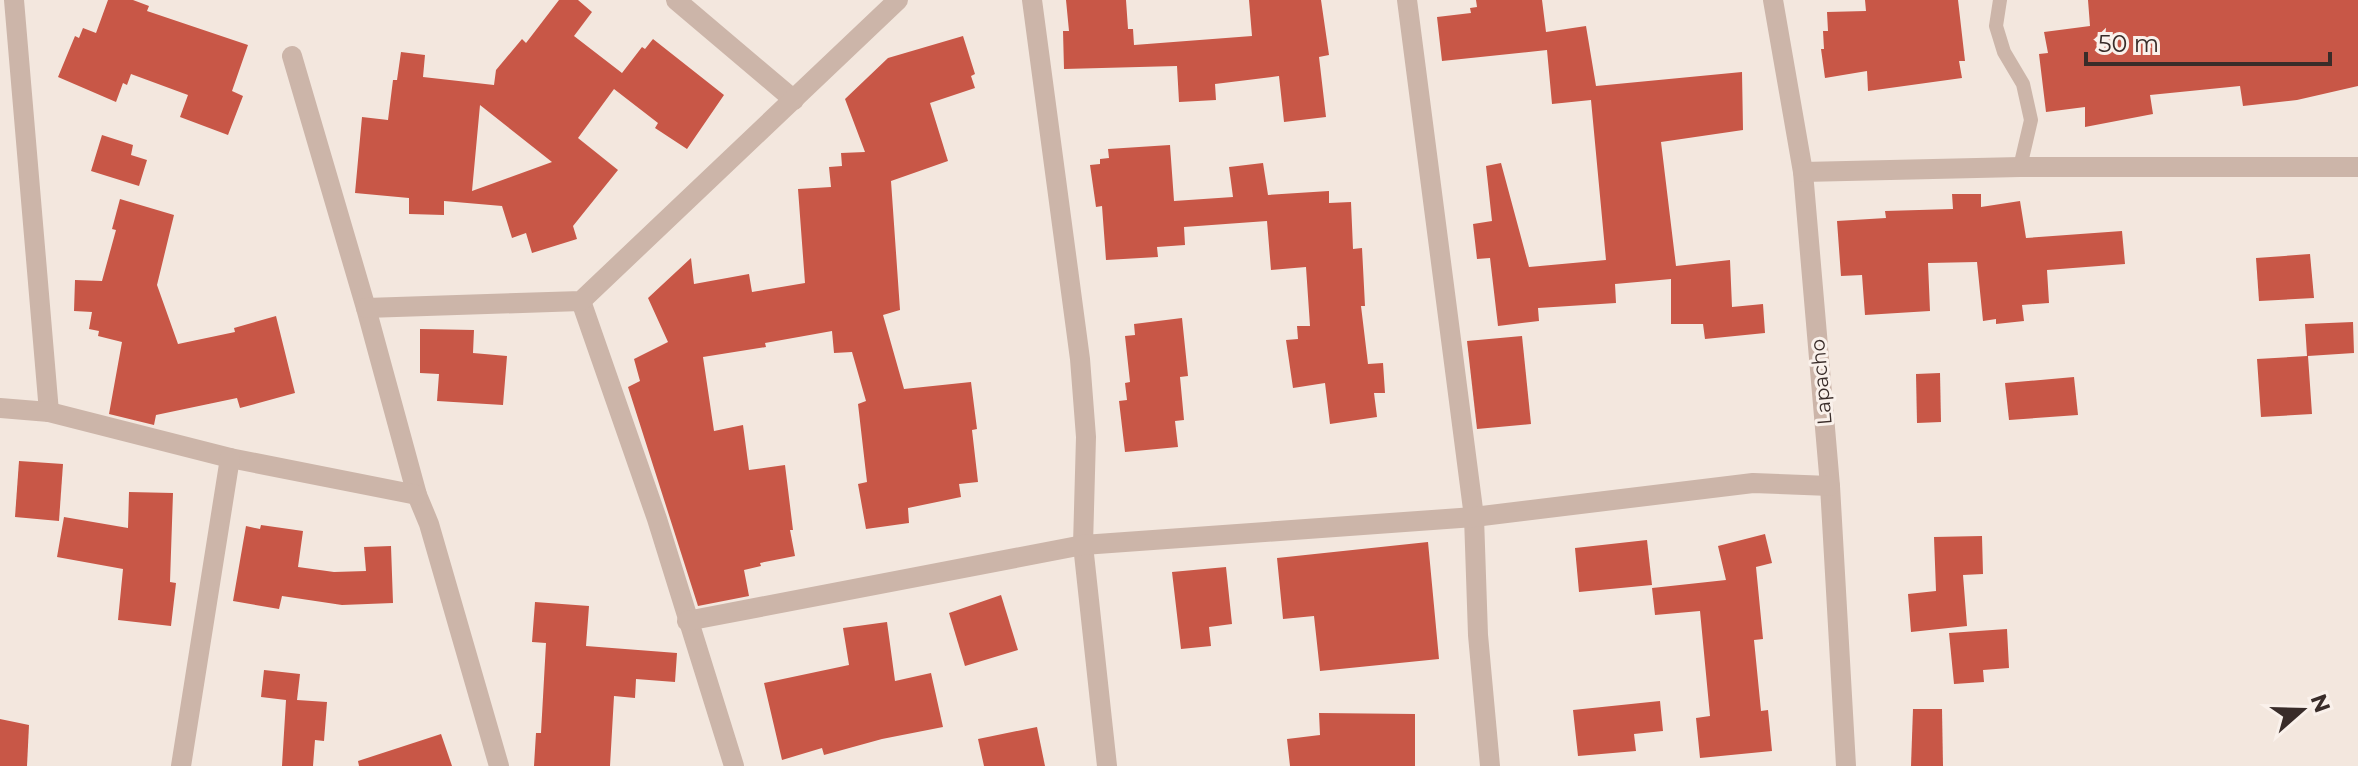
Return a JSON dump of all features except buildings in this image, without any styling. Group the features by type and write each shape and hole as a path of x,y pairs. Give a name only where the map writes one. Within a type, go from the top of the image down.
{"street":[{"path":"14,0 49,412"},
{"path":"676,0 794,100"},
{"path":"366,308 581,301 898,0"},
{"path":"1032,0 1080,359 1086,437 1083,545 1107,766"},
{"path":"1407,0 1474,517 1478,635 1490,766"},
{"name":"Lapacho","path":"1773,0 1803,172 1830,486 1846,766"},
{"path":"292,56 417,495 429,524 499,766"},
{"path":"1803,172 2020,167 2358,167"},
{"path":"581,301 657,519 734,766"},
{"path":"0,408 49,412 230,458 417,495"},
{"path":"181,766 230,458"},
{"path":"687,621 1083,545 1474,517 1753,483 1830,486"}],"lane":[{"path":"2000,0 1996,26 2004,52 2023,84 2031,120 2020,167"}]}
